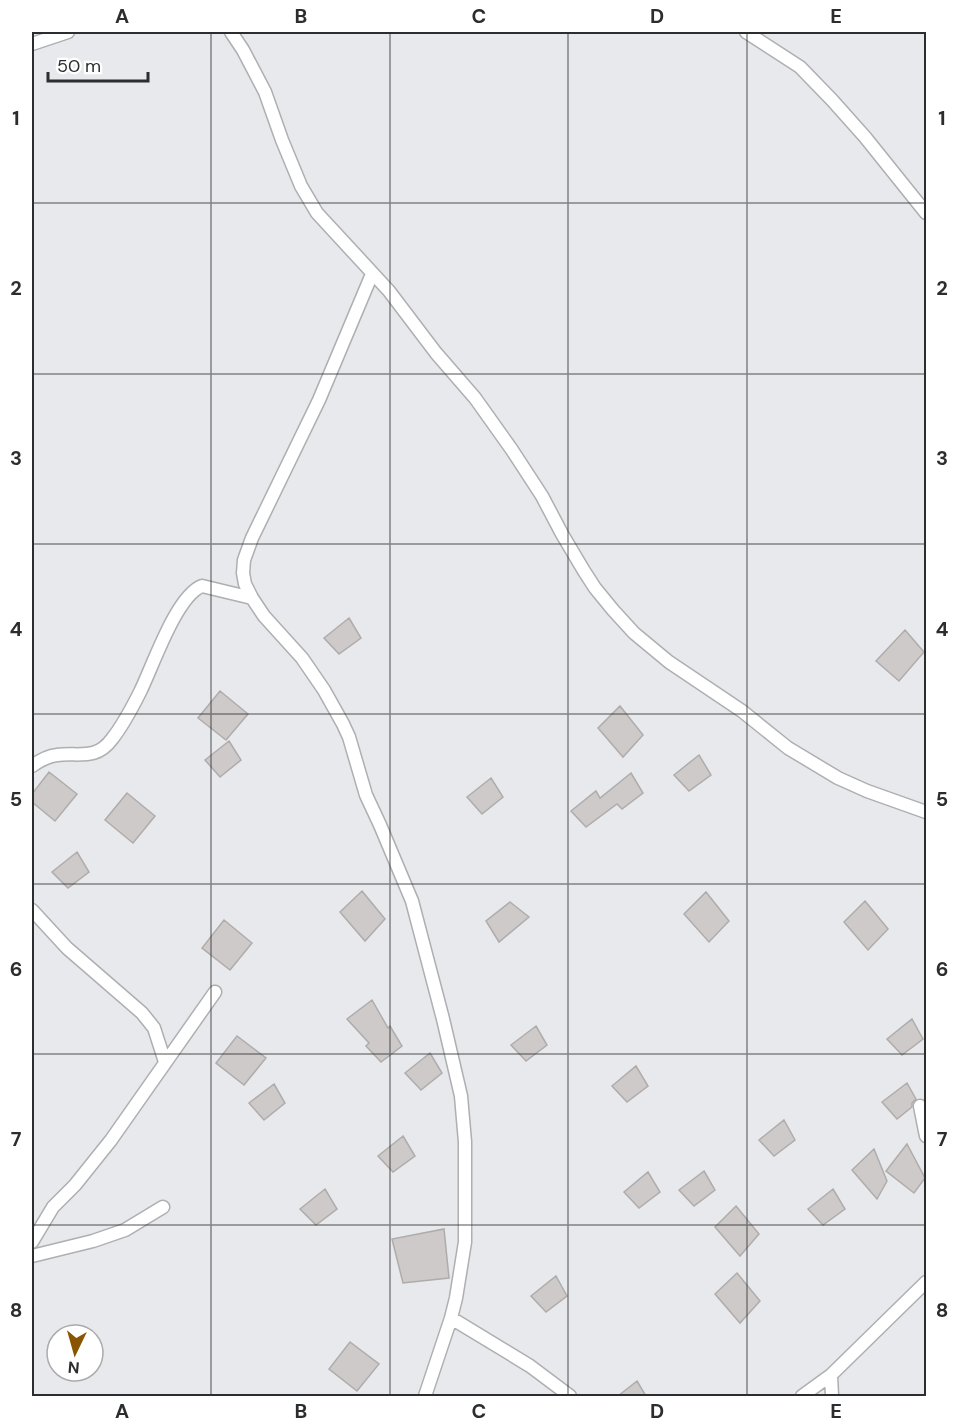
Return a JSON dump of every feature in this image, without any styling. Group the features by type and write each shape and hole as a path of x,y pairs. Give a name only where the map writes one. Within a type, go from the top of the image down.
{"street":[{"path":"32,44 68,32"},
{"path":"231,32 265,92 285,149 316,213 389,291 436,353 475,398 542,496 595,588 613,610 634,633 669,662 741,711 788,748 838,778 927,812"},
{"path":"746,32 800,67 865,137 927,213"},
{"path":"372,274 314,409 252,538 244,560 243,573 245,584 252,598 264,616 302,658 324,690 349,737 366,795 412,901 458,1084 465,1142 465,1242 451,1318 424,1396"},
{"path":"32,766 57,755 84,755 104,748 111,741 140,691 178,610 195,589 202,586 252,598"},
{"path":"32,910 67,948 142,1013 154,1028 165,1062"},
{"path":"32,1242 53,1207 75,1185 111,1140 215,992"},
{"path":"920,1106 927,1136"},
{"path":"32,1256 93,1241 125,1230 162,1207"},
{"path":"802,1396 831,1375 927,1282"},
{"path":"451,1318 530,1366 570,1396"},
{"path":"831,1375 832,1396"}],"building":[{"path":"349,618 361,638 339,654 324,638"},
{"path":"905,630 924,652 899,681 876,661"},
{"path":"220,691 248,714 226,740 198,718"},
{"path":"620,706 643,735 623,757 598,728"},
{"path":"229,741 241,760 220,777 205,760"},
{"path":"699,755 711,775 689,791 674,775"},
{"path":"49,772 77,794 55,821 32,802 32,794"},
{"path":"631,773 643,793 622,809 617,804 586,827 571,811 596,791 600,798"},
{"path":"491,778 503,797 482,814 467,797"},
{"path":"127,793 155,816 133,843 105,820"},
{"path":"77,852 89,872 68,888 52,872"},
{"path":"362,891 385,919 365,941 340,912"},
{"path":"706,892 729,921 709,942 684,914"},
{"path":"865,901 888,929 868,950 844,922"},
{"path":"510,902 529,917 499,942 486,921"},
{"path":"224,920 252,943 230,970 202,948"},
{"path":"372,1000 388,1028 390,1026 402,1046 381,1062 366,1046 369,1043 347,1019"},
{"path":"912,1019 923,1039 902,1055 887,1039"},
{"path":"536,1026 547,1045 526,1061 511,1045"},
{"path":"237,1036 266,1058 244,1085 216,1063"},
{"path":"430,1053 442,1073 421,1090 405,1073"},
{"path":"636,1066 648,1086 627,1102 612,1086"},
{"path":"907,1083 916,1099 912,1107 897,1119 882,1102"},
{"path":"274,1084 285,1103 264,1120 249,1103"},
{"path":"784,1120 795,1140 774,1156 759,1140"},
{"path":"403,1136 415,1156 393,1172 378,1156"},
{"path":"907,1144 925,1178 914,1193 886,1171"},
{"path":"874,1149 887,1181 877,1199 852,1170"},
{"path":"704,1171 715,1190 694,1206 679,1190"},
{"path":"648,1172 660,1192 639,1208 624,1192"},
{"path":"325,1189 337,1209 316,1225 300,1209"},
{"path":"833,1189 845,1209 823,1225 808,1209"},
{"path":"736,1206 759,1234 740,1256 715,1227"},
{"path":"444,1229 449,1278 403,1283 392,1239"},
{"path":"737,1273 760,1301 740,1323 715,1294"},
{"path":"556,1276 567,1296 546,1312 531,1296"},
{"path":"350,1342 379,1364 357,1391 329,1369"},
{"path":"637,1381 646,1396 618,1396"}]}
